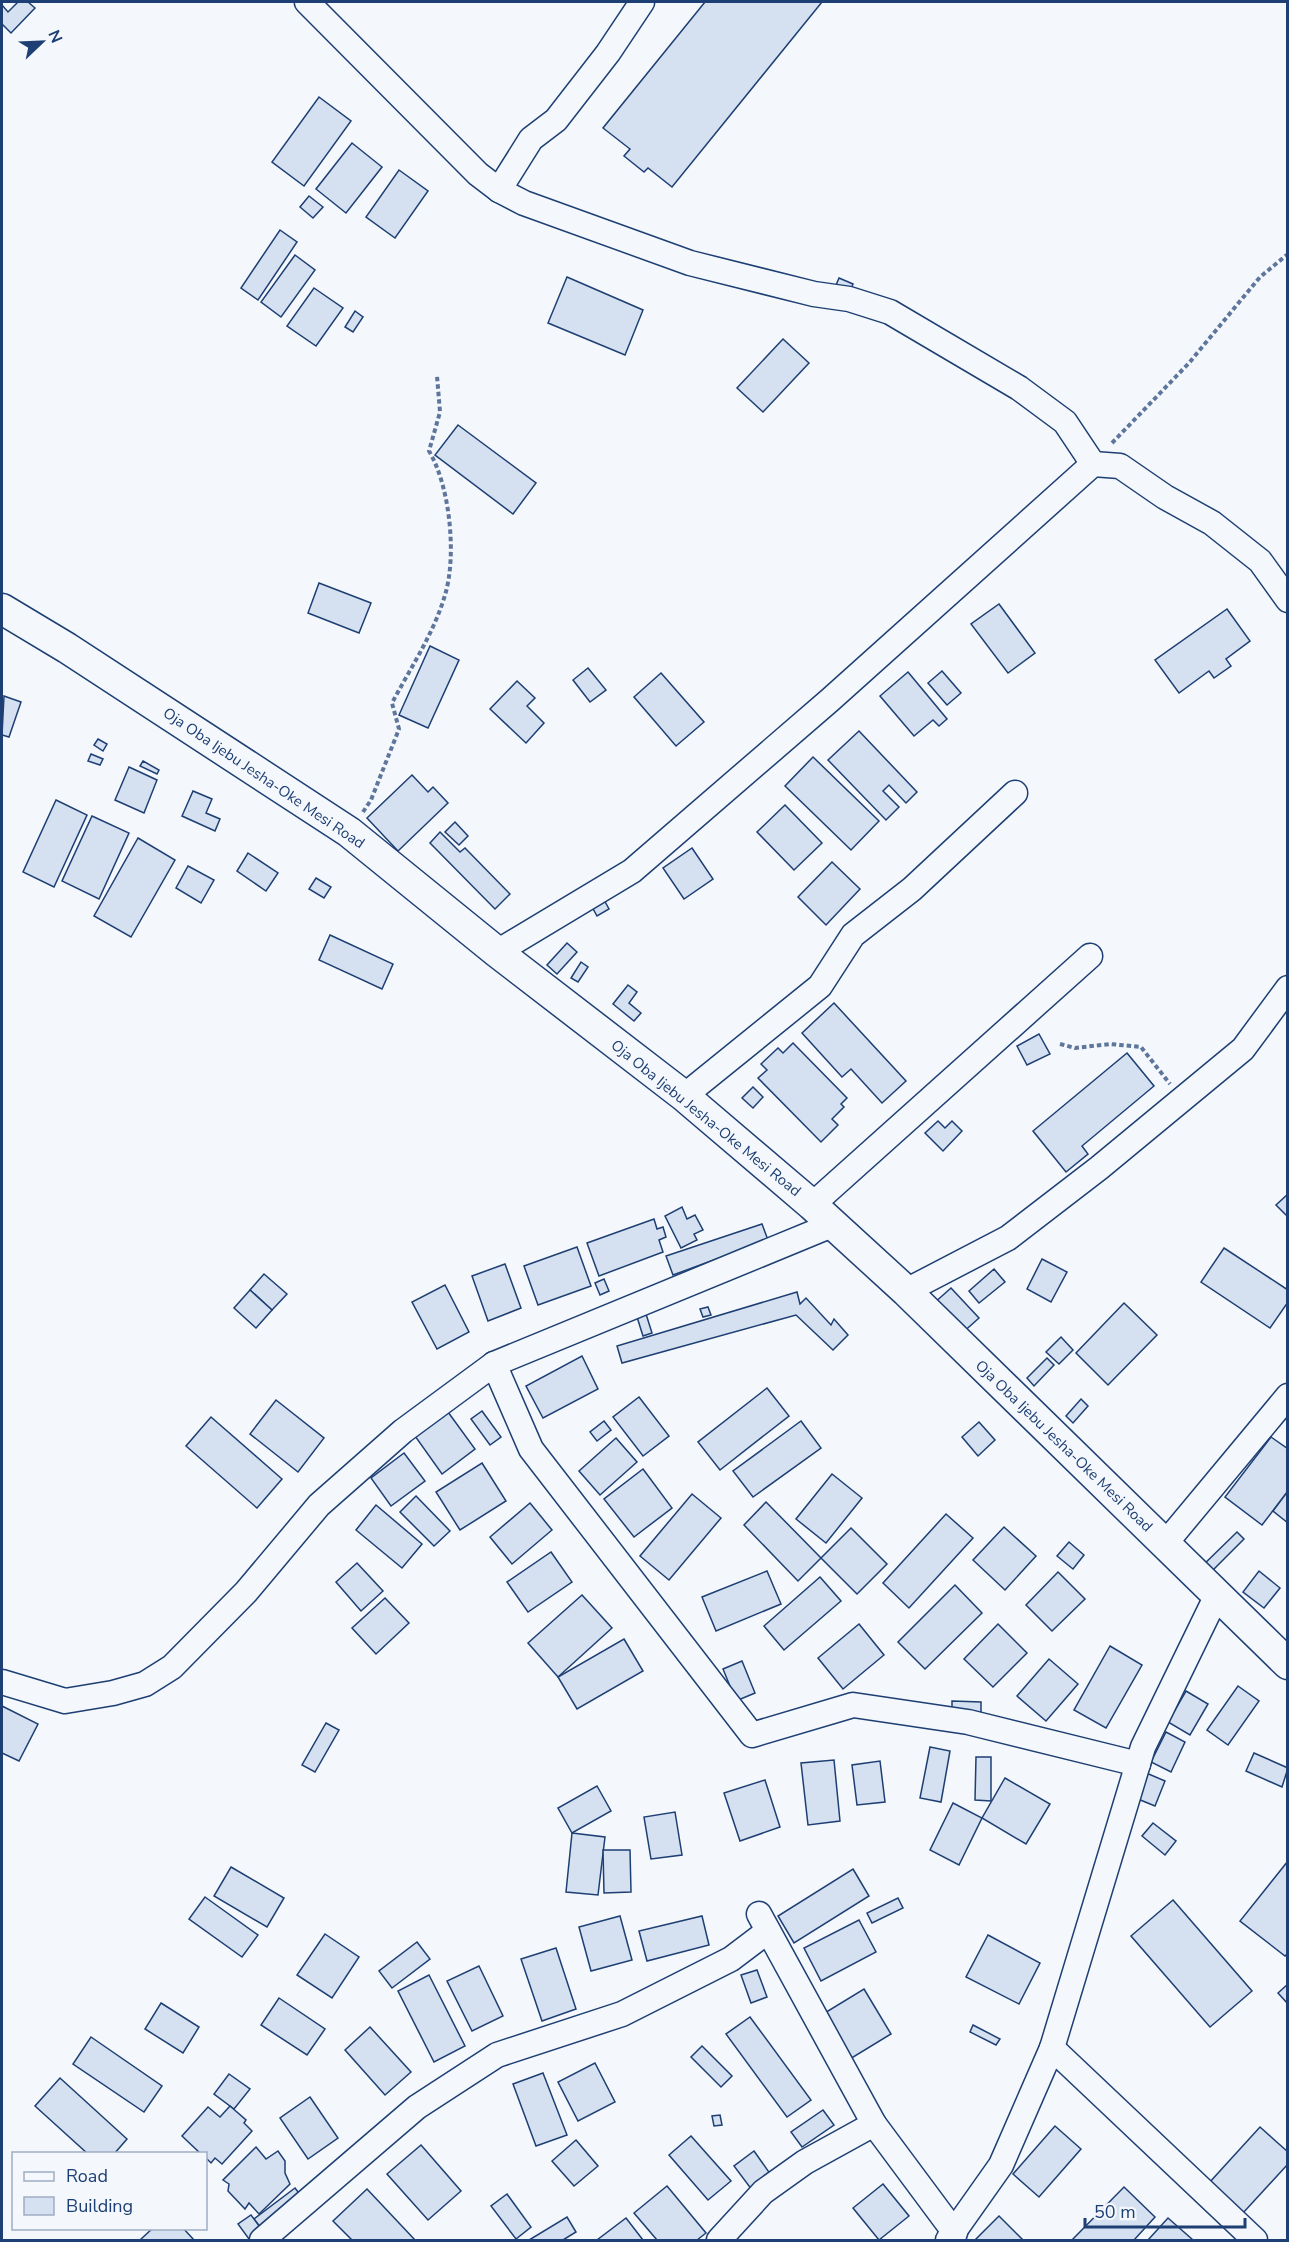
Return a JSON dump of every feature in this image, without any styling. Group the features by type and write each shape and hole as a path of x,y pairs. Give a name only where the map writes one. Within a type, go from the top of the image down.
{"main road":[{"name":"Oja Oba Ijebu Jesha-Oke Mesi Road","path":"2,609 67,648 349,832 497,952 684,1096 906,1291 1287,1664"}],"street":[{"path":"307,2 478,174 499,190 524,203 690,263 814,294 849,299 890,312 1019,388 1065,423 1093,464"},
{"path":"499,190 531,139 556,120 608,53 642,2"},
{"path":"497,952 632,871 830,700 1093,464 1120,466 1165,497 1212,523 1260,561 1287,600"},
{"path":"684,1096 820,986 853,935 912,889 1015,793"},
{"path":"2,1682 65,1701 113,1693 145,1684 172,1667 246,1592 319,1505 403,1431 494,1364 822,1215 1090,956"},
{"path":"906,1291 1008,1238 1099,1168 1243,1049 1287,988"},
{"path":"494,1364 531,1449 752,1735 853,1705 968,1722 1138,1764"},
{"path":"1164,1545 1284,1410"},
{"path":"262,2241 417,2107 497,2055 622,2014 731,1959 764,1922 874,2124 951,2237 1001,2165 1052,2048 1143,1747 1217,1595"},
{"path":"1052,2048 1255,2241"},
{"path":"719,2241 763,2192 805,2162 874,2124"}],"path":[{"path":"1093,464 1189,363 1260,277 1287,254"},
{"path":"349,832 372,800 399,729 392,703 446,595 451,533 439,468 429,452 440,412 436,376"},
{"path":"1060,1044 1075,1048 1110,1044 1142,1047 1180,1099"}],"building":[{"path":"18,2 28,2 35,8 11,33 2,24 2,5 8,12"},
{"path":"705,2 822,2 672,187 648,168 644,172 624,156 630,149 603,128"},
{"path":"319,97 351,121 304,186 272,162"},
{"path":"352,143 382,167 346,213 316,189"},
{"path":"399,170 428,191 395,238 366,217"},
{"path":"309,196 323,207 313,218 300,207"},
{"path":"280,230 297,242 258,300 241,288"},
{"path":"295,255 315,270 281,317 261,302"},
{"path":"567,277 643,310 625,355 548,323"},
{"path":"839,278 853,284 848,297 834,290"},
{"path":"314,288 343,308 316,346 287,326"},
{"path":"355,311 363,317 353,332 345,327"},
{"path":"783,339 809,363 763,412 737,388"},
{"path":"458,425 536,483 513,514 435,455"},
{"path":"319,583 371,603 359,633 308,613"},
{"path":"999,604 1035,653 1008,673 971,624"},
{"path":"1227,609 1250,641 1226,659 1231,666 1214,678 1209,671 1179,693 1155,660"},
{"path":"430,646 459,660 428,728 399,715"},
{"path":"588,668 606,690 590,702 573,680"},
{"path":"942,671 961,693 947,705 928,683"},
{"path":"908,672 947,719 939,726 933,720 914,736 880,696"},
{"path":"661,673 704,722 676,746 634,697"},
{"path":"517,681 535,698 527,706 544,723 526,743 490,709"},
{"path":"4,696 21,702 9,737 2,735"},
{"path":"859,731 917,792 906,803 889,785 883,791 899,807 886,820 828,760"},
{"path":"98,739 107,744 103,751 94,745"},
{"path":"91,754 103,759 100,765 88,761"},
{"path":"813,757 879,821 851,850 785,786"},
{"path":"143,761 159,770 157,774 140,766"},
{"path":"129,767 157,780 144,813 115,800"},
{"path":"412,775 428,792 433,787 448,803 398,851 367,818"},
{"path":"193,791 212,799 206,813 220,819 215,831 182,816"},
{"path":"56,800 87,815 54,887 23,872"},
{"path":"785,805 822,843 794,870 757,832"},
{"path":"92,816 129,833 99,899 62,881"},
{"path":"455,822 468,836 459,845 445,832"},
{"path":"440,832 460,852 465,848 510,894 495,909 430,843"},
{"path":"138,838 175,860 131,937 94,916"},
{"path":"692,848 713,879 684,899 663,868"},
{"path":"248,853 278,873 266,891 237,871"},
{"path":"832,862 860,889 826,925 798,897"},
{"path":"188,866 214,880 201,903 176,888"},
{"path":"316,878 331,887 324,898 309,889"},
{"path":"603,898 609,909 597,916 591,905"},
{"path":"330,935 393,964 382,989 319,960"},
{"path":"567,943 577,952 557,974 547,965"},
{"path":"581,962 588,967 578,982 571,978"},
{"path":"628,985 637,992 629,1003 641,1013 634,1021 613,1004"},
{"path":"834,1003 906,1081 882,1103 851,1069 842,1077 802,1033"},
{"path":"1039,1034 1050,1054 1027,1065 1017,1046"},
{"path":"793,1043 847,1098 841,1104 844,1107 832,1119 838,1125 821,1142 758,1078 767,1070 761,1064 778,1048 783,1053"},
{"path":"1127,1053 1154,1086 1082,1146 1088,1154 1066,1172 1033,1131"},
{"path":"753,1087 763,1097 753,1108 742,1098"},
{"path":"938,1121 945,1128 952,1121 962,1131 943,1151 925,1133"},
{"path":"1288,1194 1288,1217 1276,1205"},
{"path":"682,1207 687,1219 695,1215 703,1230 694,1234 697,1240 681,1248 665,1216"},
{"path":"654,1219 657,1229 663,1227 666,1237 659,1240 663,1252 599,1276 587,1243"},
{"path":"762,1224 768,1240 673,1275 666,1256"},
{"path":"577,1247 591,1286 538,1305 524,1266"},
{"path":"1224,1248 1288,1290 1288,1302 1270,1328 1201,1282"},
{"path":"1042,1259 1067,1272 1051,1302 1027,1289"},
{"path":"505,1264 521,1308 488,1321 472,1276"},
{"path":"994,1269 1005,1282 979,1303 969,1291"},
{"path":"264,1274 287,1294 272,1310 250,1290"},
{"path":"604,1279 609,1291 600,1295 595,1283"},
{"path":"445,1285 469,1332 437,1349 412,1302"},
{"path":"951,1288 979,1318 960,1335 933,1304"},
{"path":"250,1290 272,1310 256,1328 234,1308"},
{"path":"797,1292 800,1304 806,1298 831,1325 834,1319 848,1335 833,1350 796,1315 622,1363 617,1346"},
{"path":"1124,1303 1157,1335 1108,1385 1076,1353"},
{"path":"708,1307 711,1315 703,1317 700,1309"},
{"path":"646,1314 652,1333 643,1336 637,1317"},
{"path":"1061,1337 1073,1350 1059,1364 1046,1352"},
{"path":"582,1356 598,1389 543,1418 526,1386"},
{"path":"1047,1358 1054,1365 1034,1386 1027,1378"},
{"path":"767,1388 789,1416 720,1470 698,1442"},
{"path":"639,1397 669,1436 643,1456 613,1417"},
{"path":"1081,1399 1088,1406 1073,1423 1066,1416"},
{"path":"276,1400 324,1438 298,1472 250,1434"},
{"path":"482,1411 501,1437 490,1445 471,1419"},
{"path":"448,1412 475,1449 442,1474 415,1436"},
{"path":"211,1417 282,1479 257,1508 186,1446"},
{"path":"604,1421 611,1430 597,1441 590,1432"},
{"path":"801,1421 821,1448 753,1497 733,1471"},
{"path":"979,1422 995,1440 978,1456 962,1437"},
{"path":"1271,1437 1288,1449 1288,1491 1262,1525 1225,1497"},
{"path":"616,1438 637,1462 600,1495 579,1471"},
{"path":"404,1453 425,1481 391,1506 371,1478"},
{"path":"482,1463 506,1501 460,1530 436,1492"},
{"path":"643,1469 672,1508 634,1537 604,1499"},
{"path":"832,1474 862,1498 826,1543 796,1519"},
{"path":"1288,1491 1288,1523 1273,1511"},
{"path":"692,1494 721,1518 669,1580 640,1556"},
{"path":"416,1496 450,1531 434,1546 400,1512"},
{"path":"766,1502 821,1558 798,1581 744,1525"},
{"path":"530,1503 552,1530 512,1564 490,1537"},
{"path":"376,1505 422,1544 402,1568 356,1530"},
{"path":"946,1514 973,1538 909,1608 883,1583"},
{"path":"1004,1527 1036,1556 1005,1590 973,1560"},
{"path":"851,1528 887,1564 857,1594 821,1558"},
{"path":"1237,1532 1244,1539 1203,1580 1195,1573"},
{"path":"1069,1542 1084,1555 1073,1569 1057,1556"},
{"path":"551,1552 572,1582 528,1612 507,1582"},
{"path":"357,1563 383,1591 361,1611 336,1582"},
{"path":"767,1571 781,1604 716,1631 702,1597"},
{"path":"1259,1571 1280,1588 1264,1608 1243,1592"},
{"path":"1058,1572 1085,1599 1052,1631 1026,1605"},
{"path":"820,1577 841,1601 784,1650 764,1626"},
{"path":"955,1585 982,1613 925,1669 898,1642"},
{"path":"582,1595 612,1628 558,1677 528,1643"},
{"path":"385,1598 409,1623 376,1654 352,1628"},
{"path":"859,1624 884,1655 843,1689 818,1658"},
{"path":"998,1624 1027,1653 993,1687 964,1659"},
{"path":"624,1639 643,1671 577,1709 558,1677"},
{"path":"1110,1646 1142,1665 1106,1728 1074,1710"},
{"path":"1049,1659 1078,1684 1046,1721 1017,1696"},
{"path":"742,1661 755,1693 736,1701 723,1669"},
{"path":"1238,1686 1259,1701 1228,1745 1207,1730"},
{"path":"1186,1691 1208,1704 1190,1735 1168,1722"},
{"path":"952,1701 981,1702 981,1717 952,1716"},
{"path":"2,1706 38,1724 19,1761 2,1753"},
{"path":"326,1723 339,1730 315,1772 302,1765"},
{"path":"1166,1732 1185,1742 1171,1772 1151,1762"},
{"path":"930,1747 950,1751 941,1802 920,1798"},
{"path":"1254,1753 1288,1768 1282,1787 1246,1771"},
{"path":"976,1757 991,1757 991,1801 975,1800"},
{"path":"834,1760 840,1821 808,1825 801,1763"},
{"path":"880,1761 885,1802 857,1805 852,1765"},
{"path":"1144,1772 1165,1781 1155,1806 1133,1797"},
{"path":"1005,1778 1050,1804 1026,1844 982,1818"},
{"path":"765,1780 780,1827 740,1841 724,1793"},
{"path":"597,1786 611,1811 572,1833 558,1808"},
{"path":"953,1803 982,1818 959,1865 930,1850"},
{"path":"675,1812 682,1855 651,1859 644,1817"},
{"path":"1153,1823 1176,1841 1165,1855 1142,1836"},
{"path":"572,1833 605,1837 598,1895 566,1892"},
{"path":"603,1850 630,1850 631,1892 604,1893"},
{"path":"1288,1861 1288,1953 1285,1956 1240,1921"},
{"path":"231,1867 284,1898 267,1927 214,1896"},
{"path":"853,1869 869,1896 794,1943 778,1916"},
{"path":"205,1897 258,1935 242,1957 189,1919"},
{"path":"898,1898 903,1908 872,1923 867,1913"},
{"path":"1173,1900 1252,1991 1210,2027 1131,1936"},
{"path":"620,1916 632,1960 591,1971 579,1927"},
{"path":"702,1916 709,1945 647,1961 639,1931"},
{"path":"859,1920 876,1952 821,1981 804,1948"},
{"path":"325,1934 359,1957 332,1998 297,1975"},
{"path":"988,1935 1040,1963 1019,2004 966,1977"},
{"path":"417,1942 430,1959 392,1988 379,1971"},
{"path":"556,1948 576,2009 542,2021 521,1959"},
{"path":"479,1966 503,2016 472,2031 447,1981"},
{"path":"757,1970 767,1997 751,2003 741,1975"},
{"path":"429,1975 465,2046 434,2062 398,1991"},
{"path":"1288,1984 1288,2004 1278,1993"},
{"path":"864,1989 891,2034 850,2059 823,2014"},
{"path":"279,1998 325,2029 307,2055 261,2025"},
{"path":"161,2003 199,2027 183,2053 145,2029"},
{"path":"750,2017 811,2100 787,2117 726,2034"},
{"path":"973,2025 1000,2039 996,2045 970,2032"},
{"path":"370,2027 411,2072 385,2095 345,2050"},
{"path":"91,2037 162,2086 144,2112 73,2064"},
{"path":"702,2046 732,2076 721,2087 691,2057"},
{"path":"595,2063 615,2102 578,2121 558,2082"},
{"path":"543,2073 567,2135 536,2146 513,2084"},
{"path":"229,2074 250,2089 234,2109 214,2094"},
{"path":"60,2078 127,2139 116,2152 86,2152 35,2106"},
{"path":"310,2097 338,2138 308,2159 280,2118"},
{"path":"230,2106 246,2120 244,2123 252,2131 222,2164 215,2158 211,2163 207,2159 207,2152 199,2152 182,2136 208,2107 220,2117"},
{"path":"823,2110 834,2125 802,2147 791,2132"},
{"path":"720,2115 722,2125 714,2126 712,2116"},
{"path":"1055,2126 1081,2149 1039,2197 1013,2174"},
{"path":"1260,2127 1288,2152 1288,2164 1243,2213 1209,2183"},
{"path":"691,2136 731,2181 708,2200 669,2155"},
{"path":"576,2140 598,2166 574,2186 552,2161"},
{"path":"421,2145 461,2191 428,2220 387,2174"},
{"path":"256,2147 266,2159 278,2151 285,2161 285,2173 290,2184 259,2214 249,2203 245,2209 228,2191 229,2184 223,2180"},
{"path":"754,2151 771,2175 752,2190 734,2166"},
{"path":"883,2184 909,2216 879,2240 853,2208"},
{"path":"667,2186 706,2233 697,2240 657,2240 634,2213"},
{"path":"1124,2187 1155,2217 1134,2240 1072,2240"},
{"path":"295,2188 302,2197 261,2228 254,2219"},
{"path":"367,2189 415,2240 352,2240 333,2221"},
{"path":"507,2194 531,2227 516,2239 491,2206"},
{"path":"251,2215 262,2230 249,2239 238,2224"},
{"path":"999,2216 1023,2240 975,2240"},
{"path":"567,2217 576,2232 563,2240 529,2240"},
{"path":"626,2218 643,2240 597,2240"},
{"path":"1168,2218 1193,2240 1148,2240"},
{"path":"151,2230 185,2230 194,2240 140,2240"}]}
